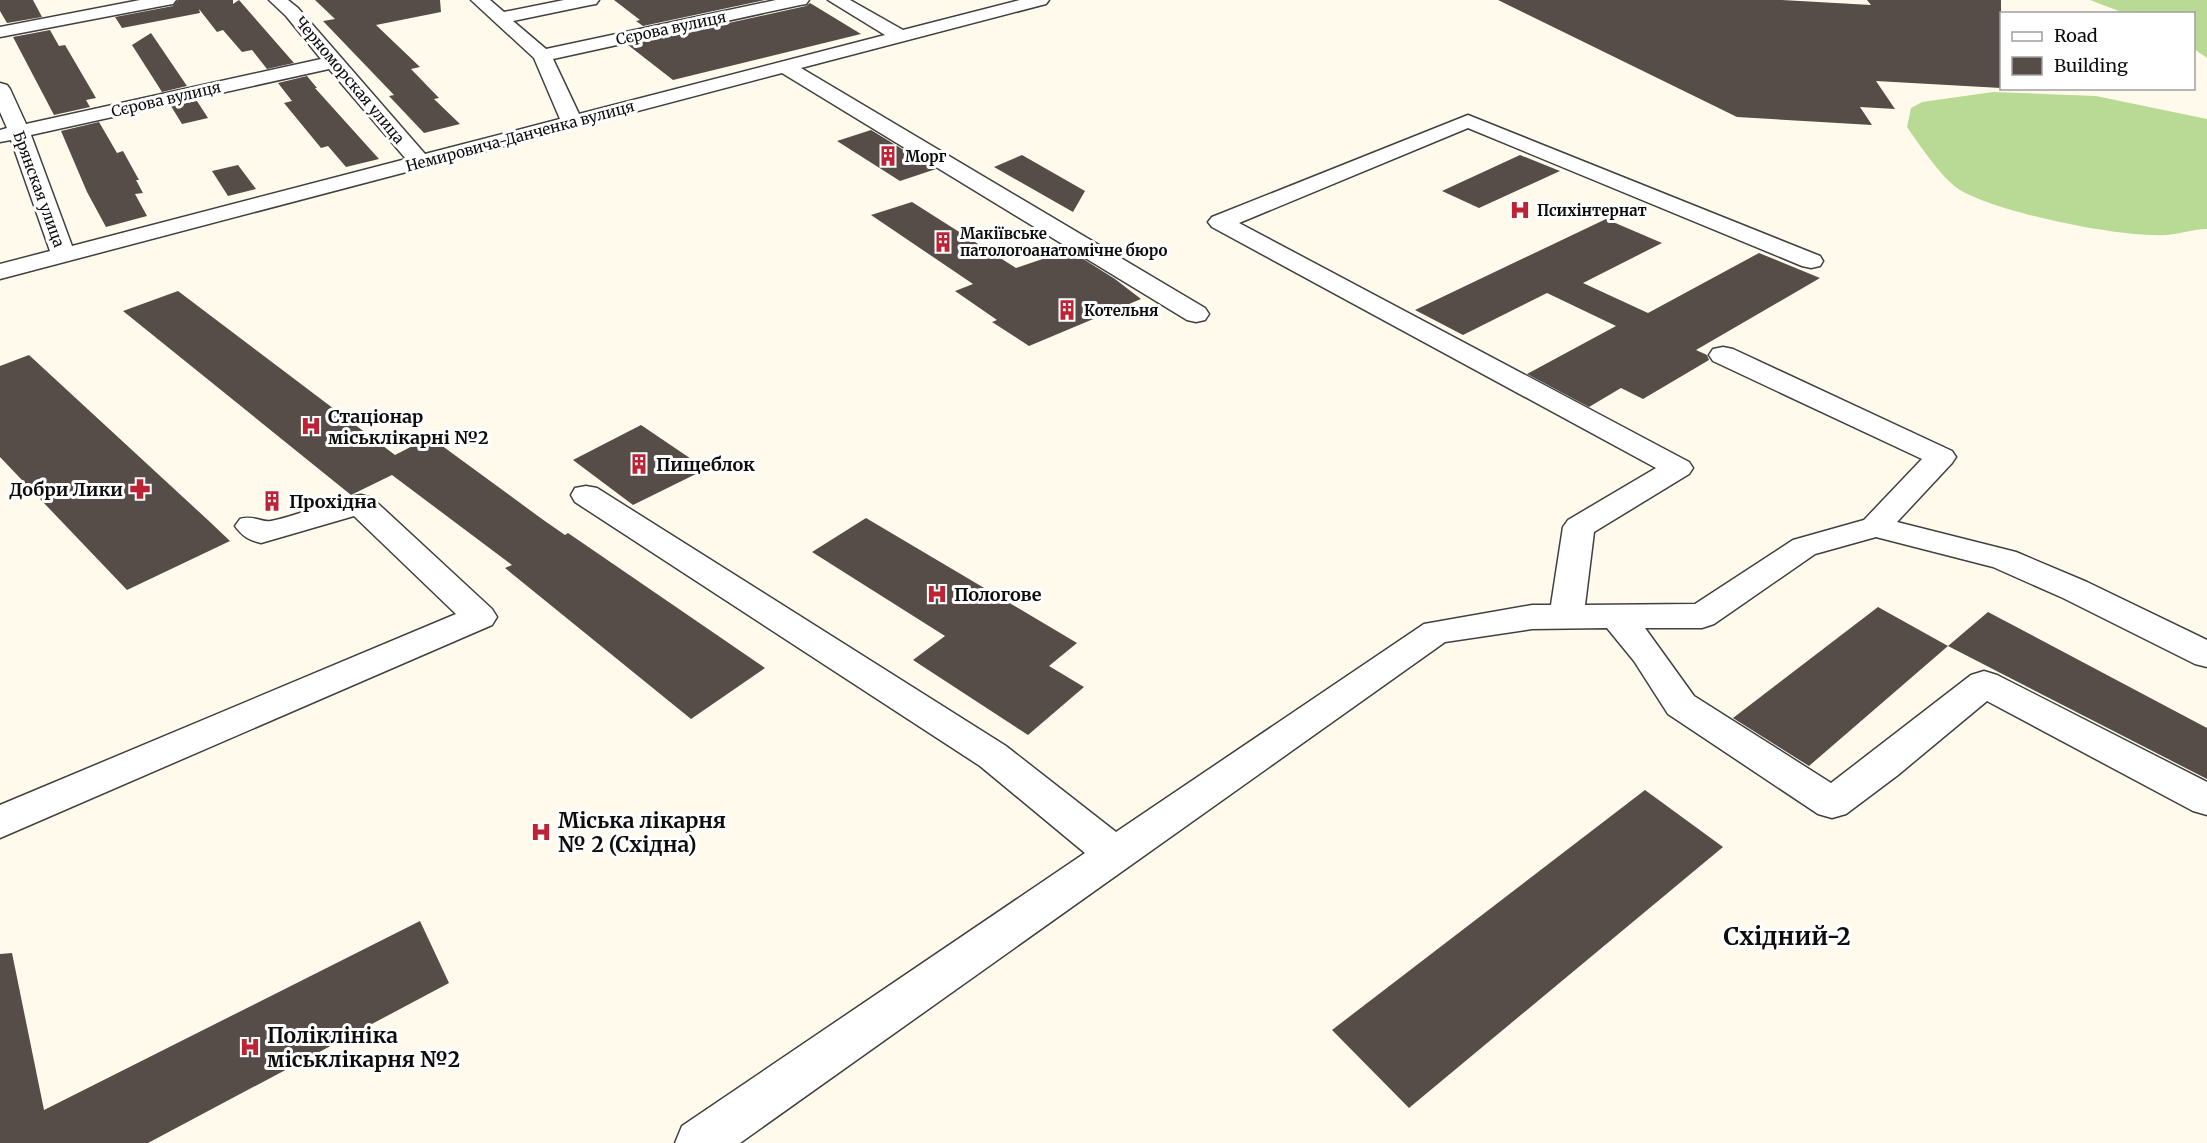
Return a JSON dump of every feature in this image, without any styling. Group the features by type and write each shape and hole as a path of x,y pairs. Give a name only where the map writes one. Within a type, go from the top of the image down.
{"street":[{"path":"0,32 167,0"},
{"name":"Черноморская улица","path":"278,0 292,12 420,162"},
{"path":"480,0 542,57 572,122"},
{"path":"500,18 590,0"},
{"name":"Сєрова вулиця","path":"542,57 800,0"},
{"name":"Немировича-Данченка вулиця","path":"0,272 1040,0"},
{"path":"843,4 871,2"},
{"path":"843,4 901,37"},
{"name":"Сєрова вулиця","path":"10,134 333,62"},
{"path":"785,67 1196,314"},
{"name":"Брянская улица","path":"0,89 10,134 64,256"},
{"path":"1566,616 1579,527 1678,468 1220,222 1468,121 1812,261"},
{"path":"1722,355 1941,457 1875,527"},
{"path":"585,495 993,756 1115,855"},
{"path":"0,822 480,617 361,505 345,507 276,531 261,533 251,526"},
{"path":"699,1143 1436,632 1532,616 1702,616 1804,547 1875,527 2004,559 2075,590 2207,655"},
{"path":"1616,616 1646,652 1681,705 1832,802 1884,765 1984,684 2207,801"}],"green space":[{"path":"2090,0 2207,0 2207,58 2195,50 2195,12 2121,12"},
{"path":"1993,92 2096,96 2207,119 2207,229 2166,235 2146,235 2091,228 2002,207 1960,190 1938,170 1907,127 1911,108 1922,102"}],"building":[{"path":"0,0 33,0 42,17 7,23 0,11"},
{"path":"178,0 233,0 233,4 239,0 294,63 267,69 252,50 242,52 223,30 217,32 199,9 200,13 122,28 115,17 173,6"},
{"path":"315,0 440,0 441,12 376,25 420,67 411,69 439,98 434,99 460,124 424,133 389,96 394,95 323,21 335,19"},
{"path":"614,0 765,0 643,26 636,21 640,20"},
{"path":"1498,0 1782,0 1871,5 1867,0 2001,0 2000,88 1876,81 1895,109 1860,107 1872,125 1737,117"},
{"path":"810,3 861,34 673,80 628,45 806,6"},
{"path":"50,30 59,46 65,45 96,98 86,100 90,107 54,115 13,37"},
{"path":"151,33 187,86 162,92 132,45"},
{"path":"307,76 317,88 315,88 379,159 346,167 328,146 321,148 284,103 292,101 278,83"},
{"path":"197,101 208,118 182,124 171,106"},
{"path":"99,122 117,153 123,151 139,180 136,180 143,193 135,194 147,216 106,227 87,192 61,131"},
{"name":"Морг","path":"871,130 936,169 900,181 837,141"},
{"path":"1022,155 1085,191 1073,212 994,167"},
{"path":"1520,155 1560,171 1479,208 1442,191"},
{"path":"238,165 256,189 228,196 212,171"},
{"path":"912,202 1016,268 1069,250 1115,279 1141,299 1029,346 992,322 997,320 955,291 973,284 871,215"},
{"path":"1606,219 1662,243 1583,283 1648,313 1759,253 1820,278 1696,350 1707,355 1709,360 1643,399 1621,388 1589,407 1527,374 1616,326 1547,293 1463,335 1415,310"},
{"path":"178,291 395,455 430,437 565,535 568,533 765,668 691,719 505,568 512,565 392,475 351,495 123,311"},
{"path":"29,355 230,541 127,590 0,457 0,366"},
{"name":"Пищеблок","path":"641,425 706,469 633,505 573,460"},
{"name":"Пологове","path":"866,518 1077,643 1049,666 1084,687 1028,735 913,660 945,636 812,552"},
{"path":"1878,607 1948,646 1809,766 1733,718"},
{"path":"1988,612 2207,728 2207,779 1948,646"},
{"path":"1645,790 1723,847 1409,1108 1332,1030"},
{"name":"Поліклініка міськлікарня №2","path":"420,921 449,983 148,1143 0,1143 0,954 12,953 44,1110"}],"place":[{"name":"Морг","path":"888,156"},
{"name":"Психінтернат","path":"1520,210"},
{"name":"Макіївське патологоанатомічне бюро","path":"943,242"},
{"name":"Котельня","path":"1067,310"},
{"name":"Стаціонар міськлікарні №2","path":"311,426"},
{"name":"Пищеблок","path":"639,464"},
{"name":"Добри Лики","path":"140,489"},
{"name":"Прохідна","path":"272,501"},
{"name":"Пологове","path":"937,594"},
{"name":"Міська лікарня № 2 (Східна)","path":"541,832"},
{"name":"Поліклініка міськлікарня №2","path":"250,1047"}],"district":[{"name":"Східний-2","path":"1787,936"}]}
